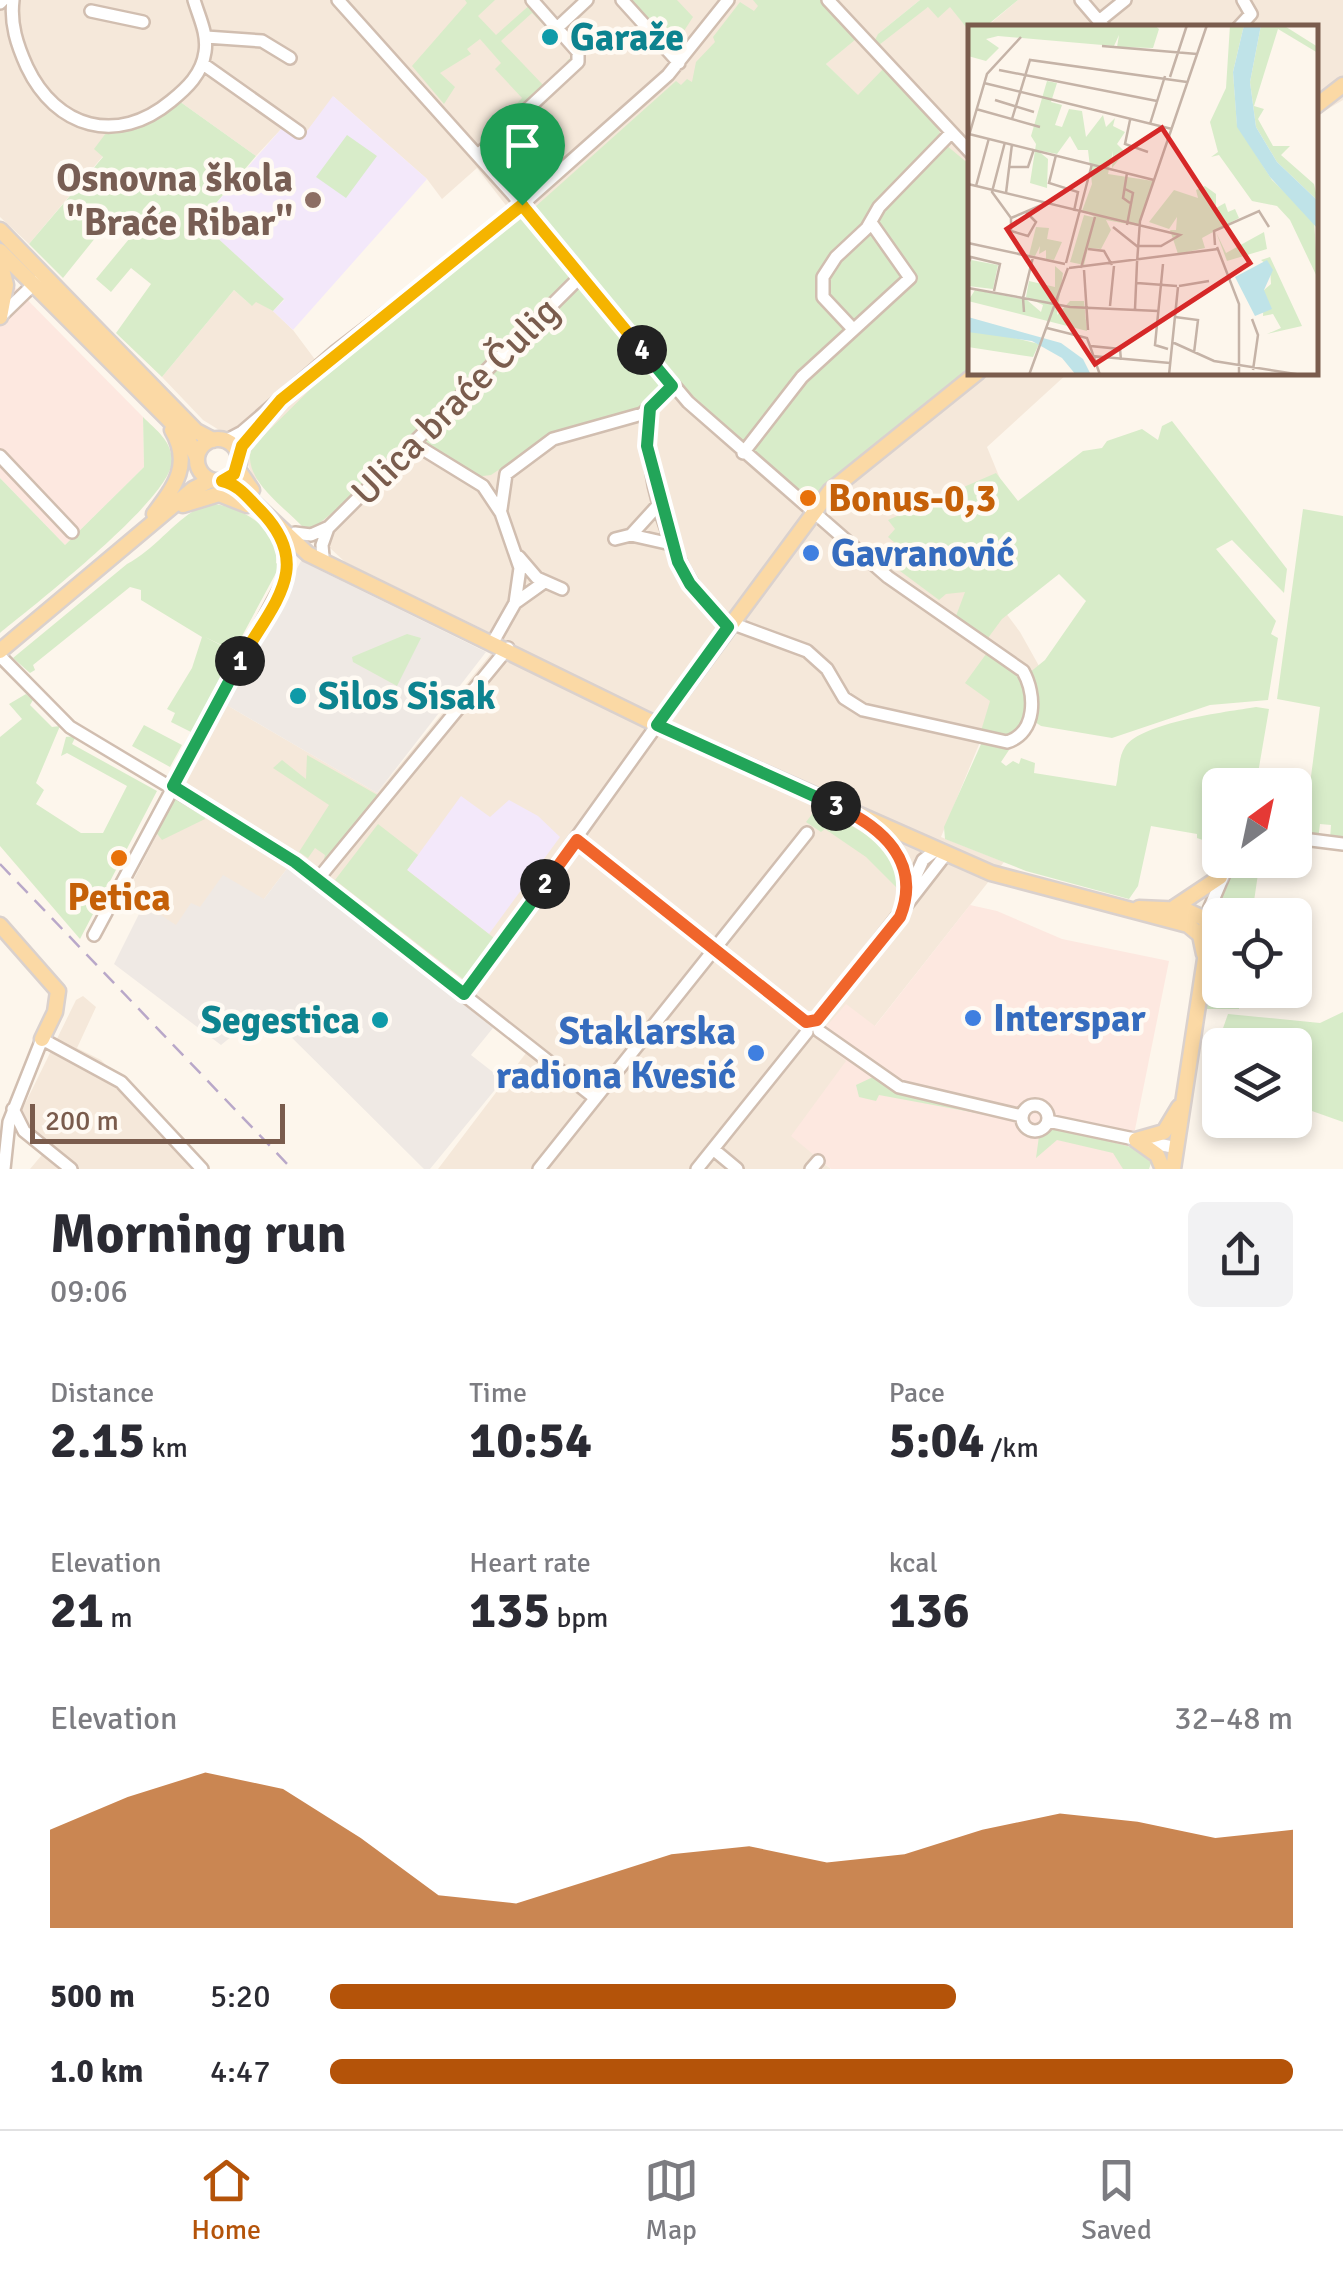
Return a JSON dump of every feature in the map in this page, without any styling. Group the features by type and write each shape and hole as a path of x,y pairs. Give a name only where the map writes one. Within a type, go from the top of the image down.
{"main road":[{"path":"1318,104 1343,85"},
{"path":"0,230 39,280 191,443 197,461 217,480 237,487 282,529"},
{"path":"0,251 39,280 196,430 218,440 238,462 246,484 282,529"},
{"path":"0,261 6,282 0,317"},
{"path":"657,725 812,513 845,476 974,375"},
{"path":"157,410 178,440 182,465 159,514"},
{"path":"0,654 159,514 187,483 202,446 218,440"},
{"path":"159,514 198,484 217,480 238,462"},
{"path":"159,514 218,494 243,502 321,559 657,725 867,820 1012,880 1188,925 1200,935 1202,944"},
{"path":"1170,909 1218,878"},
{"path":"1118,908 1170,909 1202,916"},
{"path":"1188,925 1202,920"},
{"path":"0,925 49,976 58,991 58,1005 42,1039"},
{"path":"1173,1169 1202,969"},
{"path":"1136,1140 1167,1129 1185,1093"},
{"path":"1136,1140 1157,1154 1164,1169"}],"street":[{"path":"13,0 16,40 38,90 64,115 86,126 119,126 150,116 185,90 203,64 206,37 194,0"},
{"path":"116,16 120,0"},
{"path":"338,0 522,205 672,386 743,453 894,582 1023,672 1030,688 1031,712 1026,726 1012,742 863,710 844,698 827,669 807,651 729,625 690,584 670,544 647,446 650,408"},
{"path":"478,155 578,62 578,52 532,0"},
{"path":"557,28 588,0"},
{"path":"622,0 679,62"},
{"path":"218,440 281,400 522,205 679,62 728,0"},
{"path":"828,0 968,151"},
{"path":"1081,0 1102,24 1125,0"},
{"path":"1241,25 1251,14 1243,0"},
{"path":"92,11 142,22"},
{"path":"206,37 262,41 290,58"},
{"path":"203,64 299,132"},
{"path":"854,330 826,303 822,284 836,257 872,224 879,207 951,132"},
{"path":"743,453 802,377 911,276 872,224"},
{"name":"Ulica braće Čulig","path":"282,529 311,536 329,527 582,276"},
{"path":"0,317 39,280"},
{"path":"473,481 506,474 553,438 623,422 650,408 672,386"},
{"path":"238,462 281,400"},
{"path":"623,422 647,446"},
{"path":"413,444 490,494 518,557 543,583 562,589"},
{"path":"0,456 72,532"},
{"path":"501,514 506,474"},
{"path":"631,535 661,502"},
{"name":"Ulica braće Čulig","path":"321,559 329,527"},
{"path":"94,935 288,565 282,529"},
{"path":"615,539 631,535 670,544"},
{"path":"318,879 501,645 515,603 518,557"},
{"path":"288,565 321,559"},
{"path":"515,603 543,583"},
{"path":"0,654 70,727 173,786 318,879 595,1098"},
{"path":"464,994 657,725"},
{"path":"867,820 898,852 906,879 906,899"},
{"path":"538,1169 807,833"},
{"path":"577,840 846,1052 899,1087 1022,1116 1024,1125 1032,1131 1043,1128 1048,1121 1177,1148"},
{"path":"1312,840 1343,844"},
{"path":"900,917 922,860 941,852"},
{"path":"696,1169 900,917 941,852"},
{"path":"4,1169 13,1109 42,1039 121,1082 202,1169"},
{"path":"13,1109 18,1124 71,1169"},
{"path":"8,1146 17,1137 32,1138"},
{"path":"712,1149 737,1169"}],"shaded area":[{"path":"0,0 769,0 710,54 935,123 886,68 858,96 826,64 856,38 821,0 920,0 878,34 928,7 950,6 968,29 968,375 1066,375 987,447 1001,481 933,516 1020,632 1053,691 1025,740 980,742 941,837 1004,862 874,1027 818,1037 847,1061 817,1158 831,1169 438,1169 526,1053 289,866 264,899 199,908 175,926 125,896 225,704 377,793 503,639 345,562 252,475 242,449 232,438 203,420 162,377 234,290 251,305 256,301 273,311 293,330 340,393 508,208 477,168 442,199 427,179 334,97 301,139 282,128 256,156 179,101 139,126 106,133 103,156 29,244 0,217"},
{"path":"1018,0 1343,0 1343,100 1318,115 1318,25 989,25"},
{"name":"Osnovna škola ''Braće Ribar''","path":"333,96 427,179 293,330 273,311 284,300 200,222 282,128 301,139"},
{"path":"0,272 143,417 144,467 65,545 0,478"},
{"path":"301,561 486,652 377,793 225,704"},
{"path":"461,796 490,817 509,800 538,816 560,837 489,934 407,870"},
{"path":"289,866 493,1028 471,1055 503,1080 430,1169 424,1169 264,1010 221,1045 114,964 144,904 176,925 191,903 200,907 223,875 264,899"},
{"path":"970,905 997,911 1062,939 1169,961 1127,1169 831,1169 791,1136 846,1061 817,1037 846,1004 875,1026"},
{"path":"83,996 96,1007 77,1048 101,1060 209,1169 30,1169 52,1143 30,1126 22,1110 76,1000"}],"green space":[{"path":"465,0 495,0 478,16 496,35 532,3 577,57 566,62 573,55 532,13 501,41 545,87 509,122 505,116 522,98 495,69 501,63 480,39 467,49 471,54 440,73 455,87 444,104 412,66 467,3"},
{"path":"629,0 677,0 693,17 675,45 658,35"},
{"path":"753,0 821,0 856,39 826,64 858,95 885,67 935,123 946,145 968,163 968,374 813,503 684,388 535,207 676,81 681,85 687,79 692,82 696,62 715,42 713,37 740,2 754,11 758,6"},
{"path":"920,0 1018,0 987,25 968,25 968,30 950,7 938,18 928,7 879,45 875,40"},
{"path":"179,101 256,156 200,222 284,299 273,311 256,302 252,306 234,290 162,377 116,333 151,284 131,268 111,292 96,279 134,233 112,217 63,278 29,244 103,157 94,149 106,133 139,126"},
{"path":"347,135 377,156 346,198 316,177"},
{"path":"521,219 566,264 570,274 565,285 358,492 311,530 303,527 258,480 250,458 252,447 343,357"},
{"path":"578,285 588,289 666,387 639,411 546,438 491,475 475,477 421,445"},
{"path":"143,417 169,448 172,461 166,478 126,525 0,633 0,478 65,545 144,467"},
{"path":"1172,421 1287,569 1284,593 1232,540 1216,549 1276,621 1271,634 1278,638 1268,700 1210,705 1112,738 1041,726 1035,722 1029,673 1045,660 1086,601 1059,574 1002,619 988,638 956,616 965,592 946,594 939,600 896,568 909,555 888,537 895,529 888,520 996,473 1018,501 1083,451 1102,448 1107,441 1142,429 1158,440 1162,426"},
{"path":"209,503 256,521 272,539 276,563 284,567 282,574 276,573 234,651 205,637 234,652 195,725 197,735 171,722 175,713 167,709 192,668 202,637 141,600 141,590 130,587 33,665 35,670 30,673 13,658 187,516"},
{"path":"1303,509 1343,516 1343,841 1330,839 1331,825 1320,824 1318,840 1312,837 1312,769 1320,707 1277,699"},
{"path":"407,634 421,638 397,686 353,662 352,657"},
{"path":"989,650 1020,680 1029,701 1021,725 1009,738 981,731 990,701 965,683"},
{"path":"26,694 33,700 30,705 52,727 60,726 36,783 44,790 36,804 81,833 103,833 127,786 67,753 61,756 66,737 76,736 72,744 157,791 80,939 0,846 0,737 22,719 9,704"},
{"path":"1256,707 1269,709 1259,768 1202,768 1202,840 1197,834 1151,826 1138,886 1129,899 1026,871 945,839 944,827 982,742 1009,750 1001,762 1006,766 1013,761 1019,764 1021,758 1035,763 1034,773 1116,786 1123,751 1134,738 1186,720"},
{"path":"144,725 182,745 170,767 132,746"},
{"path":"307,755 381,797 322,866 325,855 315,848 308,858 299,852 329,805 273,768 282,760 306,779"},
{"path":"177,794 207,813 205,819 162,840 155,831"},
{"path":"816,809 882,847 891,859 898,889 866,857 825,829 821,832 806,822"},
{"path":"378,824 418,855 407,870 494,938 463,979 335,880"},
{"path":"1227,878 1257,878 1254,898 1220,898"},
{"path":"1343,1012 1343,1122 1312,1111 1312,1028 1223,1028 1228,1014 1320,1023"},
{"path":"873,1077 1010,1117 879,1095 876,1101 859,1097 856,1085"},
{"path":"1053,1127 1143,1150 1152,1160 1149,1169 1123,1169 1113,1153 1057,1140 1036,1158 1039,1136"}],"railway":[{"path":"0,864 292,1169"}],"place":[{"name":"Garaže","path":"550,37"},
{"name":"Osnovna škola ''Braće Ribar''","path":"313,200"},
{"name":"Bonus-0,3","path":"808,498"},
{"name":"Gavranović","path":"811,553"},
{"name":"Silos Sisak","path":"298,696"},
{"name":"Petica","path":"119,858"},
{"name":"Interspar","path":"973,1018"},
{"name":"Segestica","path":"380,1020"},
{"name":"Staklarska radiona Kvesić","path":"756,1053"}],"route":[{"path":"522,205 672,386 650,408 647,446 670,544 678,562 690,584 728,627 657,725 867,820 886,836 901,860 907,888 900,917 817,1020 806,1022 577,840 464,994 295,862 173,786 286,577 288,550 281,532 237,487 222,481 234,474 242,446 281,400 320,364 522,205"}]}
